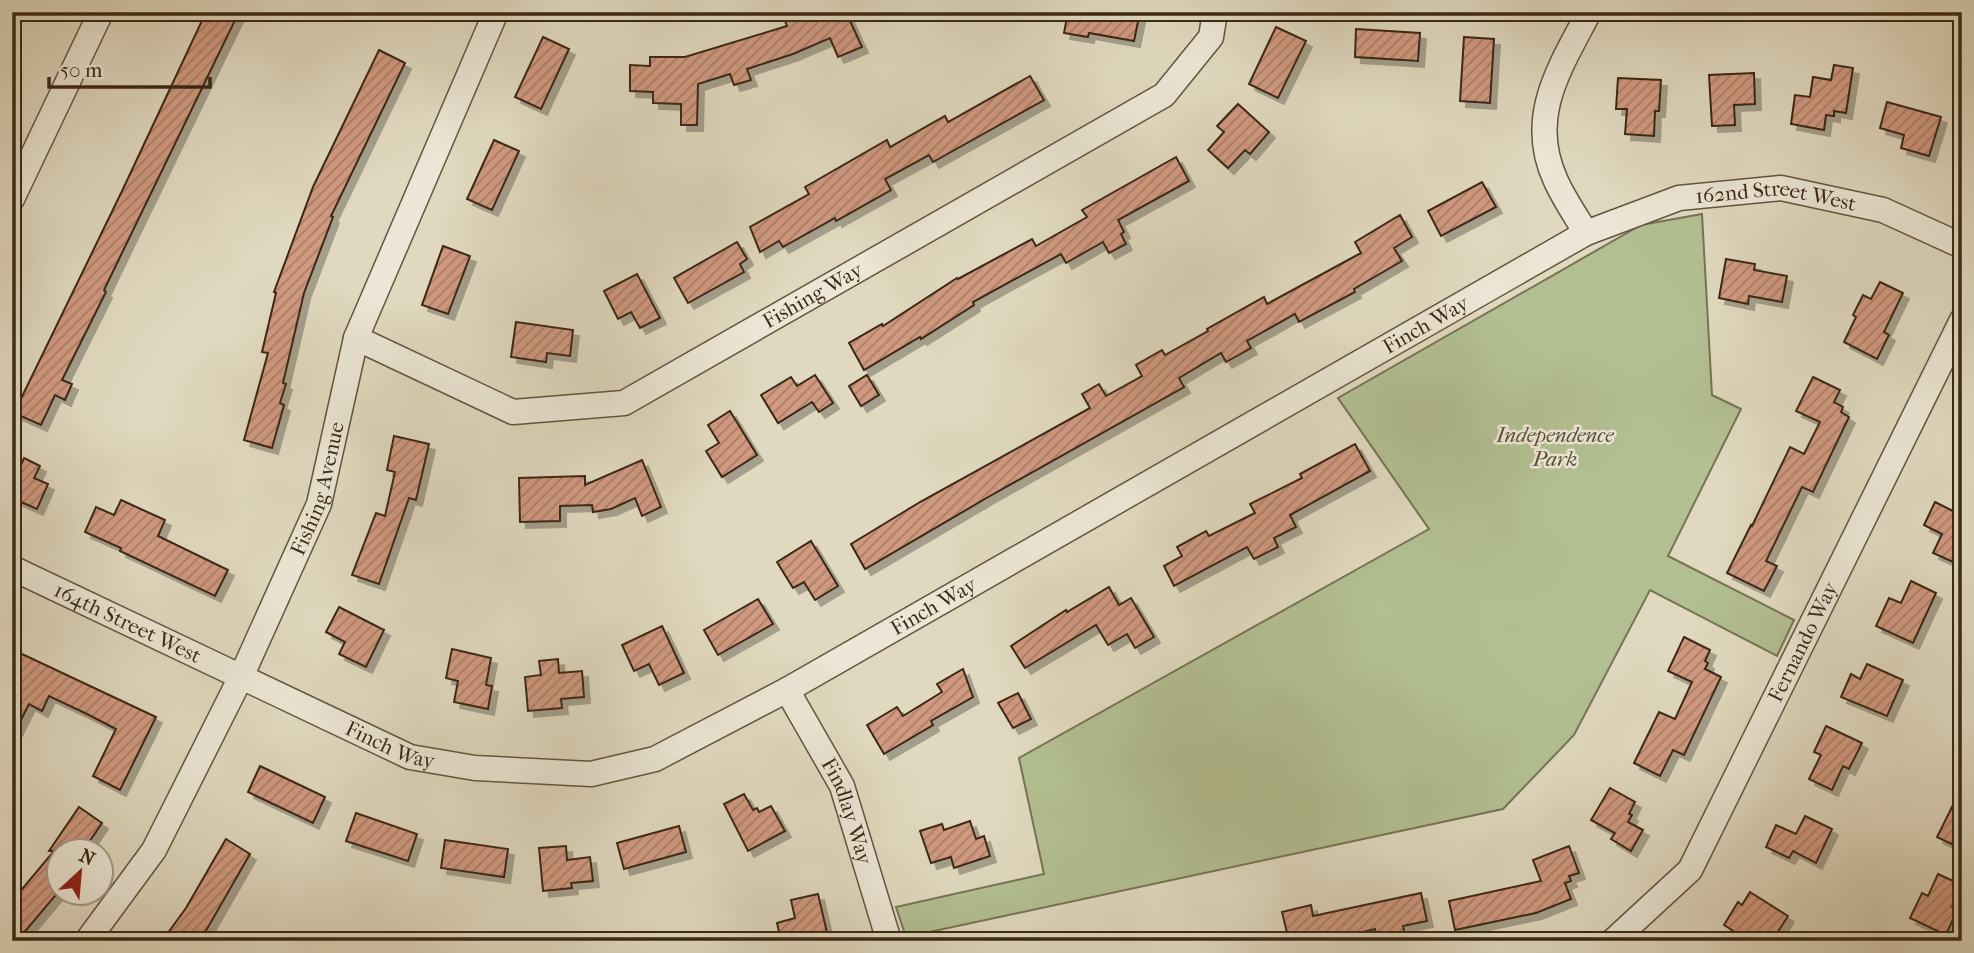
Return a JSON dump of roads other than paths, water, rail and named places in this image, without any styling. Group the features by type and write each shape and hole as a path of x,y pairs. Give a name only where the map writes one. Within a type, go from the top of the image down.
{"street":[{"path":"12,199 101,12"},
{"name":"Fishing Avenue","path":"87,941 154,850 242,677 318,504 356,338 496,12"},
{"name":"Fishing Way","path":"356,338 513,412 624,403 1164,94 1211,37 1216,12"},
{"path":"1586,233 1556,181 1546,154 1543,129 1555,77 1589,12"},
{"name":"162nd Street West","path":"1586,233 1679,198 1781,188 1883,210 1962,246"},
{"name":"Finch Way","path":"242,677 410,757 475,768 591,774 654,759 788,690 1586,233"},
{"name":"Fernando Way","path":"1613,941 1690,870 1962,320"},
{"name":"164th Street West","path":"12,568 242,677"},
{"name":"Findlay Way","path":"788,690 842,786 889,941"}],"park label":[{"name":"Independence Park","path":"1555,447"}]}
